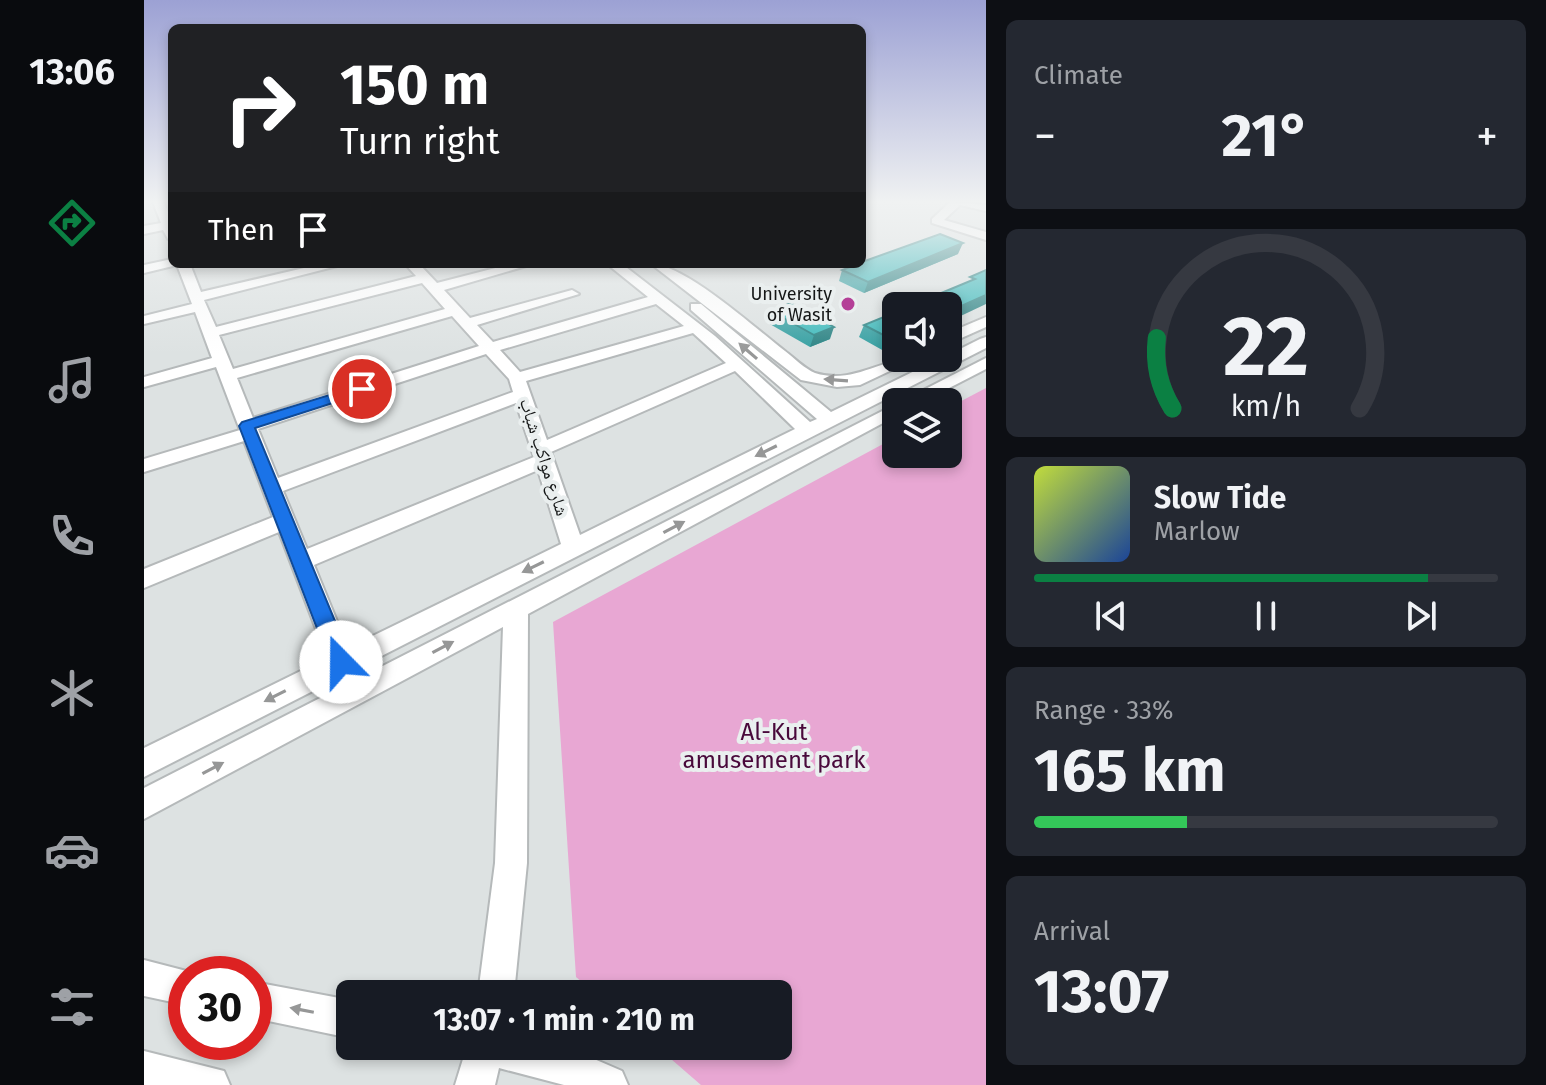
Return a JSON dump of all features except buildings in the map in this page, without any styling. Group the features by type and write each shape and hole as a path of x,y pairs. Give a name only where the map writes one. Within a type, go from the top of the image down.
{"street":[{"path":"144,269 168,264"},
{"path":"185,268 341,662"},
{"path":"144,320 323,268"},
{"path":"210,333 424,272 475,268"},
{"path":"619,268 696,327 808,431"},
{"path":"641,268 696,307 829,420"},
{"path":"664,268 717,305 807,376 837,382 860,380 882,370"},
{"name":"شارع مواكب شباب","path":"424,272 493,349 521,386 573,547"},
{"path":"144,382 572,294"},
{"path":"144,466 493,349 660,298"},
{"path":"962,332 986,321"},
{"path":"272,488 521,386 696,327"},
{"path":"144,763 986,342"},
{"path":"937,388 986,363"},
{"path":"301,561 737,364"},
{"path":"144,804 882,416"},
{"path":"144,579 285,521"},
{"path":"498,980 511,863 516,609"},
{"path":"144,978 168,983"},
{"path":"272,1004 336,1016"},
{"path":"475,1085 482,1060"},
{"path":"541,1060 592,1075 608,1085"}],"green space":[{"name":"Al-Kut amusement park","path":"986,388 986,1085 701,1085 672,1060 792,1060 792,980 580,980 576,977 553,622 882,445 882,468 962,468 962,401"}],"place":[{"name":"University of Wasit","path":"848,304"}],"route":[{"path":"341,662 247,426 362,389"}]}
